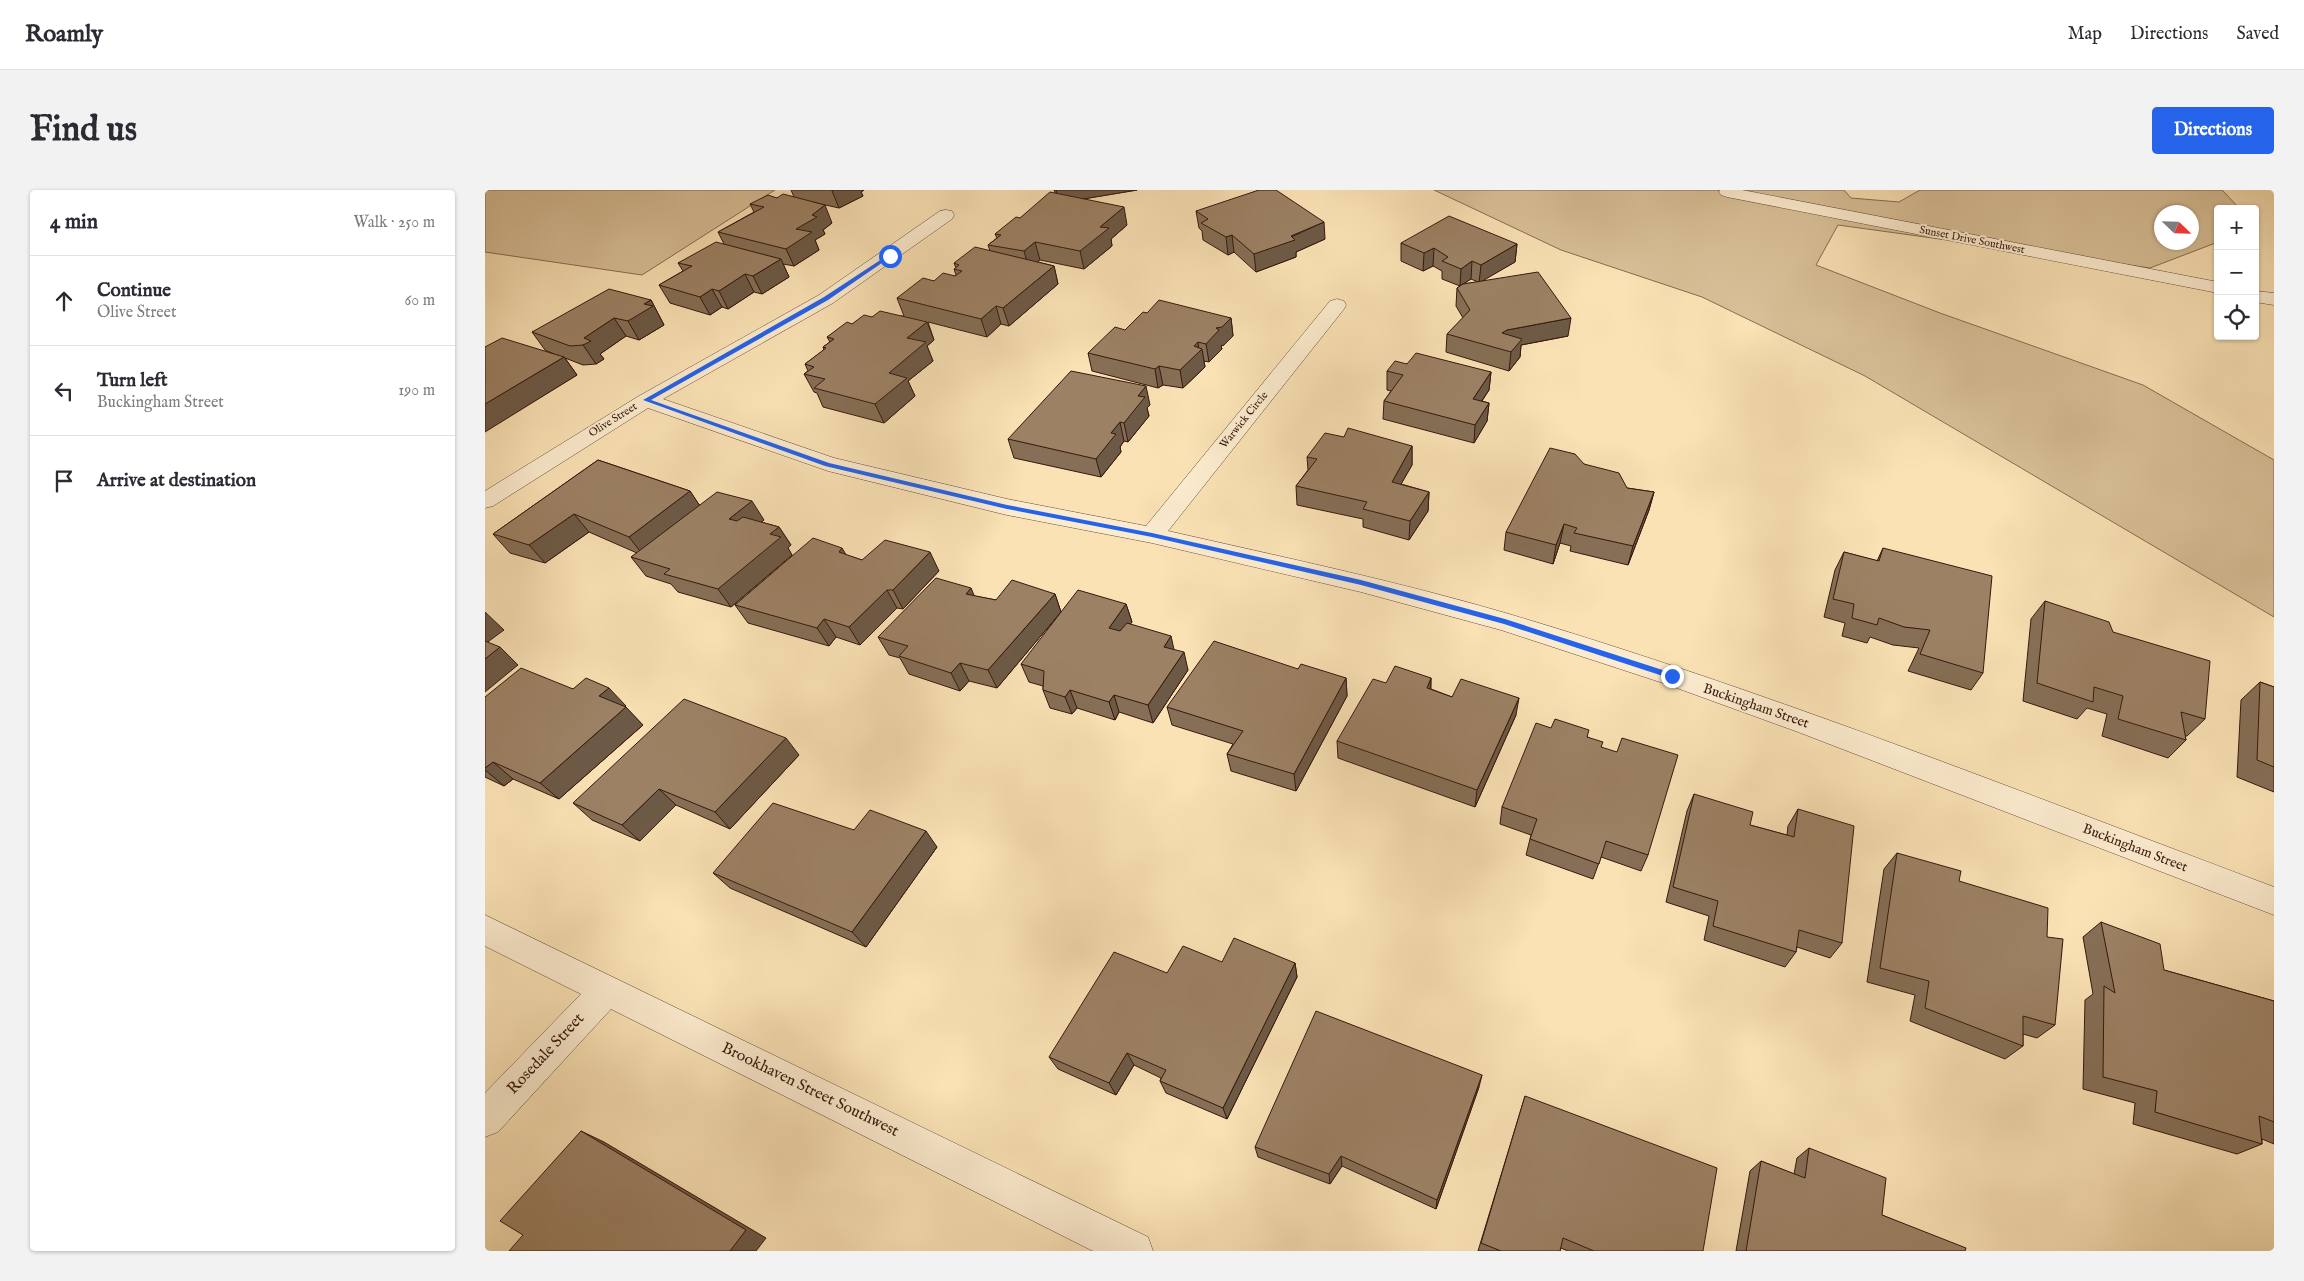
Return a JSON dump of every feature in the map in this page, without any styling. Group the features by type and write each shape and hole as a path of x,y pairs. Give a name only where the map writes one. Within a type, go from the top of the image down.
{"street":[{"name":"Sunset Drive Southwest","path":"1727,192 2214,287"},
{"name":"Olive Street","path":"485,501 646,400 826,298 890,256 946,215"},
{"path":"2259,297 2274,299"},
{"name":"Warwick Circle","path":"1152,535 1337,305"},
{"name":"Buckingham Street","path":"646,400 828,464 1007,507 1152,535 1370,585 1505,622 1663,673 1808,724 2274,901"},
{"name":"Brookhaven Street Southwest","path":"485,930 1134,1251"},
{"name":"Rosedale Street","path":"485,1119 607,990"}],"shaded area":[{"path":"485,190 775,190 642,275 485,252"},
{"path":"1434,190 1844,190 1851,198 1899,202 1920,190 2222,190 2236,205 2214,205 2214,244 2199,249 2199,205 2154,205 2154,250 2197,250 2150,268 1838,225 1816,265 1940,313 2143,385 2274,460 2274,617 1865,376 1702,297 1561,250"}],"building":[{"path":"1259,190 1276,190 1324,222 1291,236 1295,240 1254,254 1232,235 1226,237 1201,223 1208,219 1196,211"},
{"path":"1050,192 1124,207 1100,227 1109,228 1080,251 1035,242 1024,251 988,245 1001,235 995,234 1016,217 1020,218"},
{"path":"783,194 825,205 812,215 817,217 796,229 812,232 786,249 718,232 764,207 750,204 768,195 777,198"},
{"path":"1449,216 1517,244 1481,265 1472,261 1461,269 1442,261 1448,257 1434,248 1424,253 1401,243"},
{"path":"716,242 781,259 753,276 745,274 719,291 712,289 700,297 659,285 692,266 678,263"},
{"path":"975,247 1054,266 1003,308 996,306 981,319 897,298 923,278 934,281 943,273 955,276 962,271 954,269 959,265 954,263"},
{"path":"1538,272 1571,318 1507,330 1502,333 1522,339 1511,352 1447,334 1470,310 1457,288 1463,284"},
{"path":"609,289 651,300 644,304 653,306 628,321 614,318 584,338 591,341 583,345 570,346 532,332"},
{"path":"1159,300 1231,318 1222,327 1216,328 1219,330 1206,344 1198,342 1194,346 1202,349 1180,370 1159,366 1155,369 1088,353 1115,327 1125,330 1143,312 1147,313"},
{"path":"880,311 927,322 907,338 926,342 889,373 907,378 875,404 814,388 825,379 804,374 814,367 805,364 826,348 823,347 834,339 827,337 847,322 852,324 864,315 872,317"},
{"path":"502,338 564,357 485,404 485,347"},
{"path":"1416,353 1491,372 1473,399 1489,403 1475,425 1384,401 1403,375 1387,371 1395,361 1407,364"},
{"path":"1071,371 1146,386 1138,396 1145,397 1124,423 1120,422 1111,433 1116,434 1096,459 1008,439"},
{"path":"1348,428 1412,446 1392,482 1429,492 1410,521 1363,509 1367,502 1296,486 1317,459 1307,457 1325,433 1344,437"},
{"path":"1550,448 1575,454 1584,464 1619,473 1627,488 1654,492 1633,546 1574,533 1577,528 1564,524 1556,545 1506,532"},
{"path":"598,460 690,491 629,537 574,514 529,545 493,534"},
{"path":"717,492 752,501 729,519 737,521 743,517 779,527 770,534 781,537 718,589 664,574 670,569 631,557"},
{"path":"813,538 842,548 839,552 862,560 885,540 930,552 893,590 887,590 849,627 824,619 817,628 735,605"},
{"path":"1883,548 1992,576 1983,673 1920,654 1930,630 1904,627 1879,618 1877,625 1852,618 1854,604 1833,599 1844,552 1879,561"},
{"path":"936,578 971,588 966,594 996,600 1012,580 1055,594 988,670 960,663 951,673 899,656 908,646 878,637"},
{"path":"1078,590 1126,604 1109,628 1120,631 1127,623 1171,636 1164,647 1184,652 1148,705 1114,695 1109,702 1070,690 1065,697 1043,690 1044,671 1021,664"},
{"path":"2045,601 2109,622 2113,632 2210,661 2205,719 2181,712 2186,740 2118,719 2123,696 2094,687 2093,702 2037,683"},
{"path":"485,641 500,647 485,659"},
{"path":"1214,641 1298,669 1301,664 1346,678 1294,774 1227,754 1243,731 1167,707"},
{"path":"1395,666 1431,678 1427,688 1452,697 1461,679 1519,698 1477,790 1337,741 1373,679 1386,683"},
{"path":"521,668 573,689 586,678 609,688 599,696 626,707 540,783 493,762 485,768 485,697"},
{"path":"2260,682 2274,687 2274,767 2257,760"},
{"path":"684,699 786,738 715,812 659,789 622,825 573,803"},
{"path":"1555,719 1589,730 1587,737 1603,742 1601,747 1617,752 1622,738 1678,755 1648,855 1606,841 1599,864 1530,839 1537,819 1502,807 1536,723 1551,728"},
{"path":"1694,794 1753,812 1750,825 1794,837 1798,809 1854,826 1842,943 1799,930 1796,952 1713,926 1718,901 1673,887"},
{"path":"773,803 854,830 870,810 926,831 852,932 713,873"},
{"path":"1897,853 1961,871 1959,881 2048,908 2047,937 2063,939 2055,1025 2023,1016 2023,1046 1925,1008 1929,981 1880,968"},
{"path":"2101,922 2160,944 2164,970 2274,1001 2274,1122 2259,1116 2262,1144 2155,1112 2157,1091 2103,1077 2104,986 2115,993"},
{"path":"1234,938 1295,963 1223,1108 1160,1081 1166,1070 1127,1053 1109,1083 1049,1057 1114,952 1167,973 1183,946 1222,962"},
{"path":"1316,1011 1482,1075 1437,1200 1341,1156 1329,1174 1255,1147"},
{"path":"1525,1096 1717,1168 1703,1251 1594,1251 1563,1238 1560,1251 1501,1251 1481,1243"},
{"path":"581,1131 746,1230 730,1251 509,1251 523,1235 500,1221"},
{"path":"1809,1148 1886,1178 1882,1215 1966,1248 1965,1251 1746,1251 1761,1161 1805,1178"}],"route":[{"path":"890,256 826,298 646,400 828,464 1007,507 1152,535 1361,583 1505,622 1672,676"}]}
